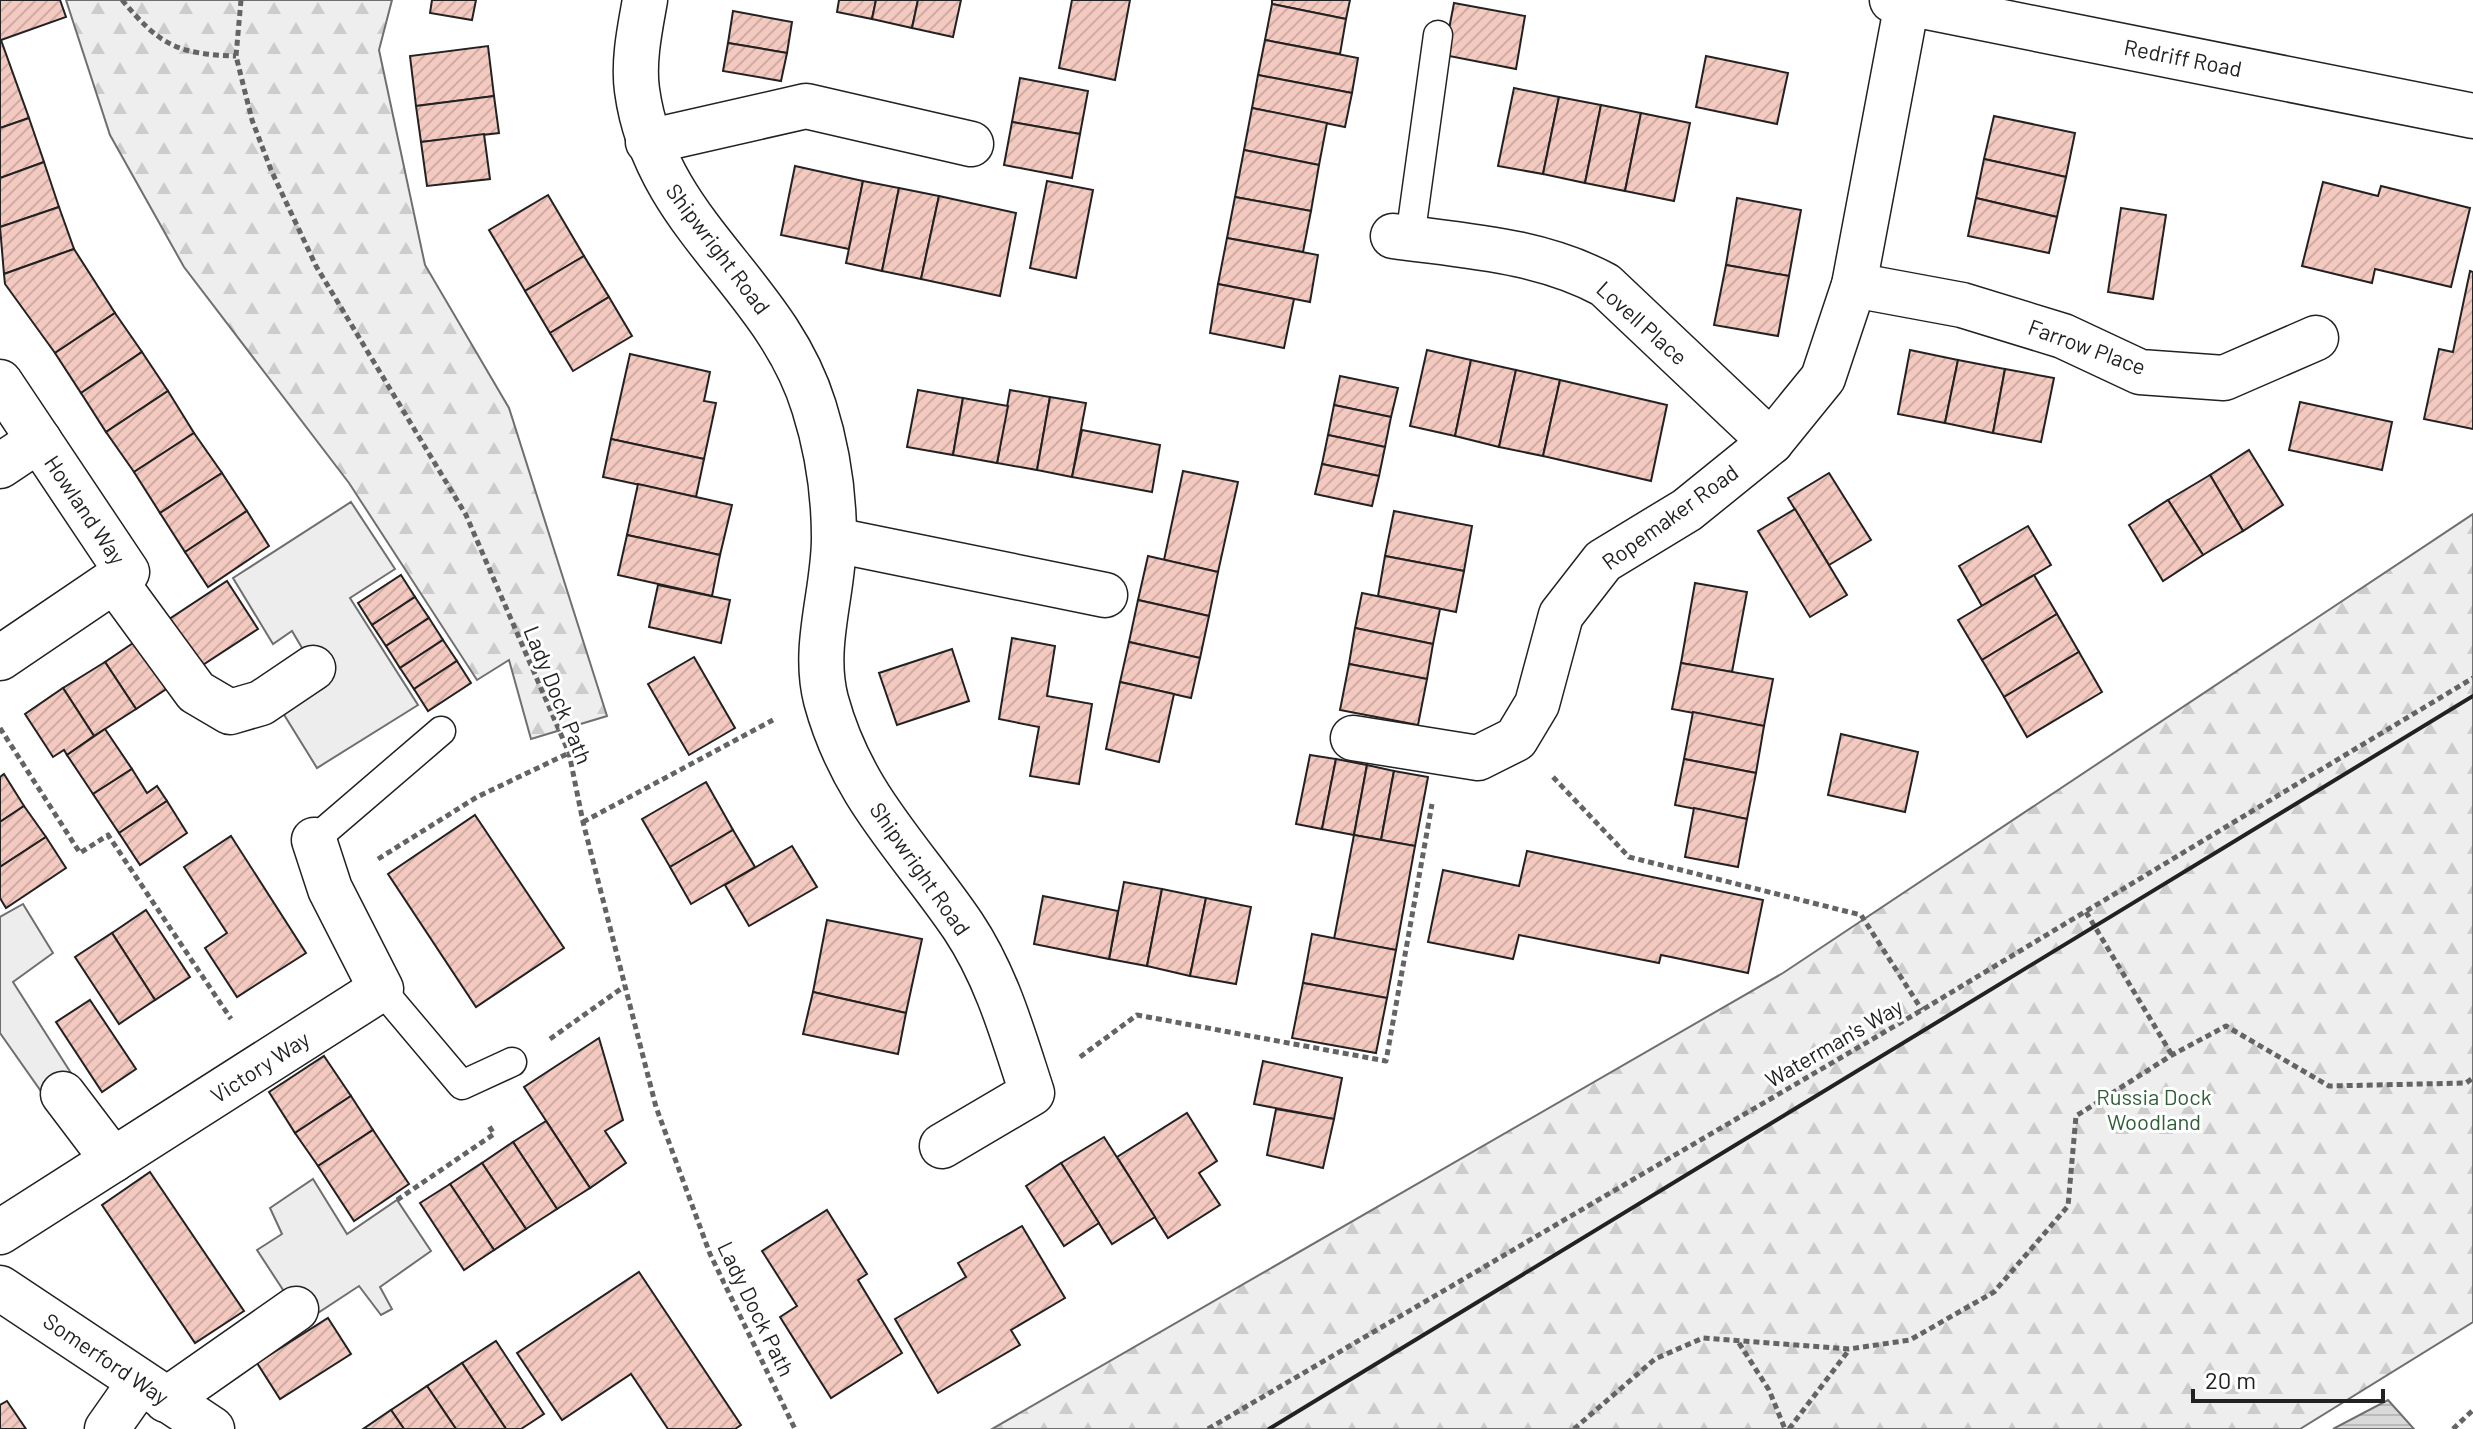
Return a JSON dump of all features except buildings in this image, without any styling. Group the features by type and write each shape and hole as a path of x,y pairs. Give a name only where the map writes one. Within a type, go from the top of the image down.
{"street":[{"name":"Shipwright Road","path":"645,0 636,87 648,142 669,188 691,220 753,295 786,344 814,406 829,472 835,540 822,629 825,698 847,758 883,823 963,926 995,981 1032,1093"},
{"name":"Redriff Road","path":"1900,2 2473,116"},
{"name":"Ropemaker Road","path":"1516,739 1537,704 1561,615 1603,561 1687,510 1771,442 1823,378 1854,285 1900,2"},
{"path":"648,142 806,106 971,144"},
{"name":"Lovell Place","path":"1402,237 1534,257 1574,269 1605,285 1771,442"},
{"name":"Farrow Place","path":"1854,285 1962,305 2063,336 2140,372 2224,378 2316,338"},
{"name":"Howland Way","path":"0,382 127,572 0,658"},
{"name":"Howland Way","path":"0,466 39,440"},
{"path":"835,540 1105,595"},
{"path":"114,580 196,692 230,712 261,703 313,668"},
{"path":"1353,738 1478,758 1516,739"},
{"path":"314,840 330,889 381,989"},
{"name":"Victory Way","path":"0,1232 381,989"},
{"path":"942,1146 1032,1093"},
{"path":"63,1094 113,1160"},
{"name":"Somerford Way","path":"0,1288 212,1429"},
{"path":"107,1429 153,1391 296,1309"}],"lane":[{"path":"1402,237 1438,35"},
{"path":"314,840 441,731"},
{"path":"381,989 462,1085 512,1062"}],"path":[{"path":"122,0 152,36 199,55 236,56"},
{"name":"Lady Dock Path","path":"241,0 236,56 252,120 271,170 316,266 466,515 569,753 583,822 656,1107 710,1254 795,1429"},
{"name":"Waterman's Way","path":"1208,1429 1922,1010 2473,678"},
{"path":"583,822 793,709 825,698"},
{"path":"0,728 80,853 108,835 262,1066"},
{"path":"1516,739 1629,857 1861,915 1922,1010"},
{"path":"1032,1093 1137,1015 1386,1061 1442,752"},
{"path":"330,889 477,797 569,753"},
{"path":"2086,912 2172,1055"},
{"path":"512,1062 527,1056 625,986"},
{"path":"1574,1429 1655,1359 1703,1338 1849,1349 1910,1340 1994,1292 2068,1206 2076,1116 2172,1055 2226,1026 2329,1086 2466,1083 2473,1078"},
{"path":"397,1200 494,1134 462,1085"},
{"path":"1739,1343 1769,1390 1787,1429 1849,1349"},
{"path":"2453,1429 2473,1410"}],"green space":[{"path":"66,0 392,0 379,50 425,265 509,408 607,716 531,739 509,660 477,680 349,483 184,267 110,135"},
{"name":"Russia Dock Woodland","path":"2473,514 2473,1322 2300,1429 992,1429 1783,973"}],"shaded area":[{"path":"351,502 395,569 350,598 418,705 317,768 283,713 325,687 292,631 273,644 233,578"},
{"path":"23,904 53,953 13,982 78,1084 50,1104 0,1033 0,917"},
{"path":"313,1179 347,1234 397,1200 431,1251 380,1287 392,1309 381,1315 359,1286 304,1322 257,1250 282,1234 270,1208"},
{"path":"2388,1400 2414,1429 2333,1429"}],"wall":[{"path":"1269,1429 2473,696"}]}
